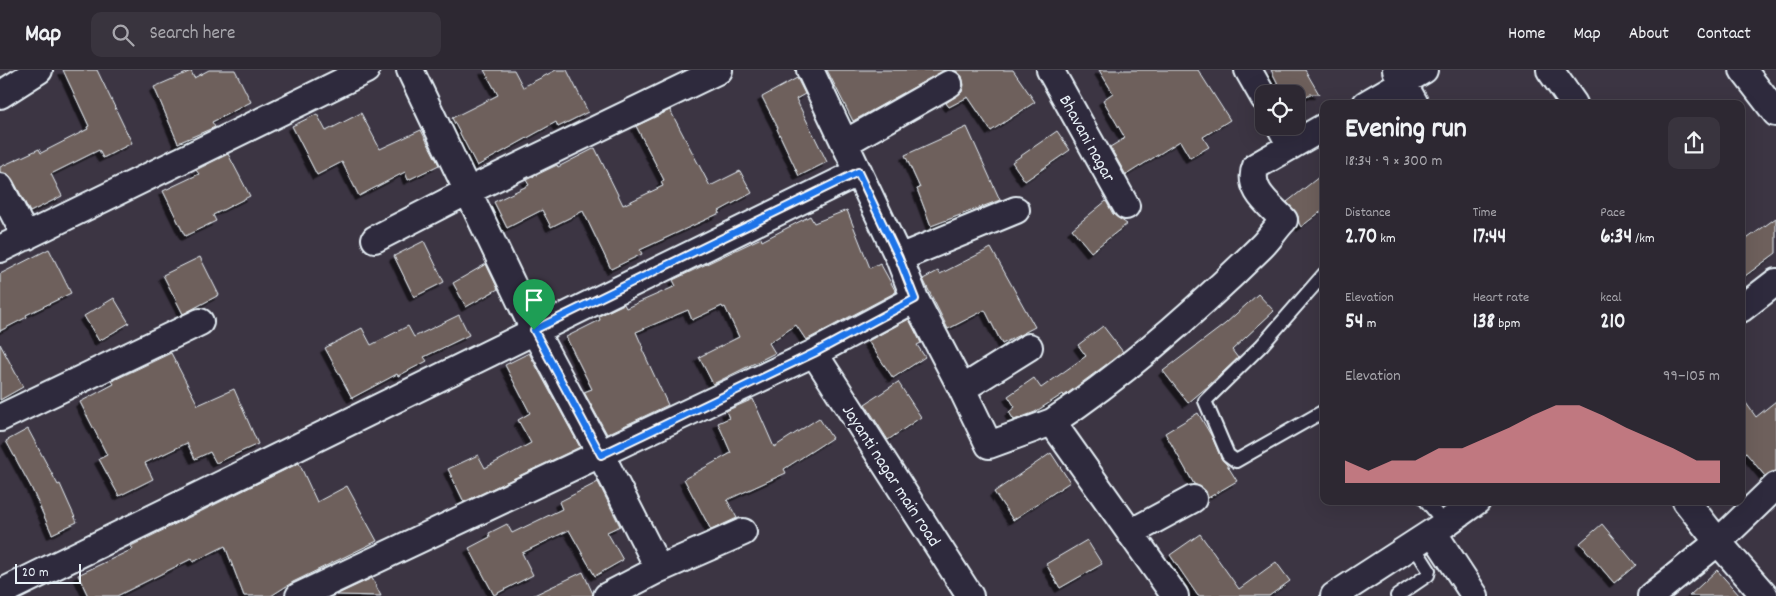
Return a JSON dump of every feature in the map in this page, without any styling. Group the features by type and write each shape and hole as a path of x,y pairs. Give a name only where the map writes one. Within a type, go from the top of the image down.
{"street":[{"path":"0,95 39,70"},
{"path":"0,250 366,70"},
{"path":"410,70 534,330 659,569"},
{"path":"375,239 468,191 719,70"},
{"path":"810,70 899,258 915,299 989,445 1052,422 1091,396 1152,347 1264,244 1284,220 1256,190 1253,172 1256,166 1285,136 1320,128"},
{"name":"Bhavani nagar","path":"1050,70 1126,206"},
{"path":"1248,70 1257,85"},
{"path":"1550,70 1571,100"},
{"path":"1742,70 1776,113"},
{"path":"1374,100 1409,82"},
{"path":"845,143 949,84"},
{"path":"0,593 858,172"},
{"path":"0,187 26,237"},
{"path":"899,258 1016,210"},
{"path":"1745,306 1776,282"},
{"path":"299,596 814,353 915,299"},
{"path":"0,418 200,322"},
{"path":"962,389 1030,347"},
{"name":"Jayanti nagar main road","path":"814,353 970,596"},
{"path":"1052,422 1175,596"},
{"path":"1652,596 1718,542 1776,486"},
{"path":"1130,533 1193,499"},
{"path":"1340,594 1471,505"},
{"path":"1689,505 1718,542 1765,596"},
{"path":"607,596 659,569 743,532"},
{"path":"1430,534 1475,596"}],"lane":[{"path":"1320,279 1262,345 1206,401 1228,455 1236,460 1320,414"},
{"path":"1397,596 1428,575 1430,534 1426,505"}],"building":[{"path":"63,70 97,70 132,143 103,158 99,150 51,174 62,196 30,212 13,180 8,174 0,172 0,167 39,149 41,153 88,129 87,127 89,126"},
{"path":"209,70 235,70 251,102 212,122 215,127 178,143 154,87 191,71 194,78"},
{"path":"484,70 514,70 523,87 556,70 567,70 588,112 558,127 556,122 477,166 452,118 498,95"},
{"path":"827,70 945,70 853,121"},
{"path":"953,70 1013,70 1035,102 991,131 968,97 949,107 946,103 962,92 964,85 962,76"},
{"path":"1099,70 1198,70 1230,120 1203,137 1209,147 1190,158 1180,141 1126,175 1110,147 1125,138 1103,100 1113,93"},
{"path":"1271,70 1305,70 1319,94 1310,94 1305,97 1305,85 1278,85"},
{"path":"797,78 805,94 796,99 827,162 799,176 762,97"},
{"path":"670,110 710,186 740,171 752,193 719,211 720,213 640,250 642,254 611,269 583,211 551,227 542,210 507,228 494,202 529,185 526,180 557,165 558,167 595,148 623,205 663,186 661,182 664,180 636,126"},
{"path":"361,113 380,149 421,130 439,165 408,180 405,172 359,196 342,162 317,175 292,126 317,114 326,131"},
{"path":"967,127 1000,200 931,226 917,189 920,188 905,155"},
{"path":"1057,131 1070,150 1025,181 1012,162"},
{"path":"228,154 250,196 213,215 216,221 185,236 163,191 199,174 196,170"},
{"path":"1320,176 1320,212 1301,227 1298,216 1287,202"},
{"path":"1106,201 1113,214 1127,224 1091,252 1072,229"},
{"path":"847,210 870,268 880,263 896,292 806,340 796,325 769,343 775,353 713,384 699,357 739,337 725,307 723,308 722,306 692,320 688,310 636,332 668,405 607,434 584,392 592,389 566,337 600,320 599,316 624,304 626,308 676,286 673,280 761,238 762,241 810,216 814,223"},
{"path":"1776,218 1776,253 1745,276 1745,240"},
{"path":"424,241 444,282 414,297 394,256"},
{"path":"991,248 1035,327 1002,344 985,310 948,329 923,279 938,271 940,274"},
{"path":"49,249 71,293 26,315 27,317 0,331 0,274"},
{"path":"200,257 219,295 183,314 163,275"},
{"path":"486,264 498,289 466,307 453,283"},
{"path":"1258,294 1274,311 1232,350 1238,358 1188,403 1163,371 1225,324"},
{"path":"114,298 129,323 99,341 84,316"},
{"path":"459,315 469,335 424,357 427,361 398,376 397,374 352,398 325,348 362,328 371,345 408,326 414,337"},
{"path":"909,319 921,343 917,345 925,357 893,378 868,341"},
{"path":"1103,326 1123,352 1064,396 1063,394 1035,412 1014,420 1009,412 1015,407 1008,396 1034,378 1041,388 1086,356 1078,345"},
{"path":"0,344 23,387 0,400"},
{"path":"171,353 198,405 234,389 258,444 216,463 210,452 195,459 187,443 145,463 153,479 119,496 99,459 107,455 80,402 114,384 112,381"},
{"path":"529,353 580,447 464,502 448,469 478,455 485,468 531,443 518,420 530,413 505,365"},
{"path":"898,382 921,417 888,440 865,404"},
{"path":"753,399 774,447 819,418 832,438 784,469 786,473 727,500 737,518 711,530 684,479 731,453 718,423 729,418 726,411"},
{"path":"1776,401 1776,471 1765,476 1745,452 1745,402 1756,417"},
{"path":"1198,413 1212,437 1221,458 1237,481 1208,498 1206,491 1194,484 1165,433"},
{"path":"28,429 58,485 60,484 77,522 52,534 31,487 6,441"},
{"path":"1051,453 1070,482 1013,520 994,492"},
{"path":"299,463 317,502 347,486 377,541 293,582 271,596 244,596 225,546 193,562 191,559 117,596 88,596 78,575 133,549 131,546"},
{"path":"598,482 620,526 607,532 623,560 595,576 569,530 522,553 533,575 494,595 469,548 490,537 489,533 507,524 512,533 562,509 559,502"},
{"path":"1602,524 1636,565 1614,583 1580,543"},
{"path":"1200,534 1239,589 1276,562 1290,581 1269,596 1198,596 1170,555"},
{"path":"1087,540 1102,564 1060,588 1046,564"},
{"path":"1717,570 1740,596 1689,596"},
{"path":"583,572 593,594 592,596 532,596"},
{"path":"372,578 381,596 336,595"}],"route":[{"path":"858,172 899,258 915,299 814,353 601,455 534,330 858,172"}]}
